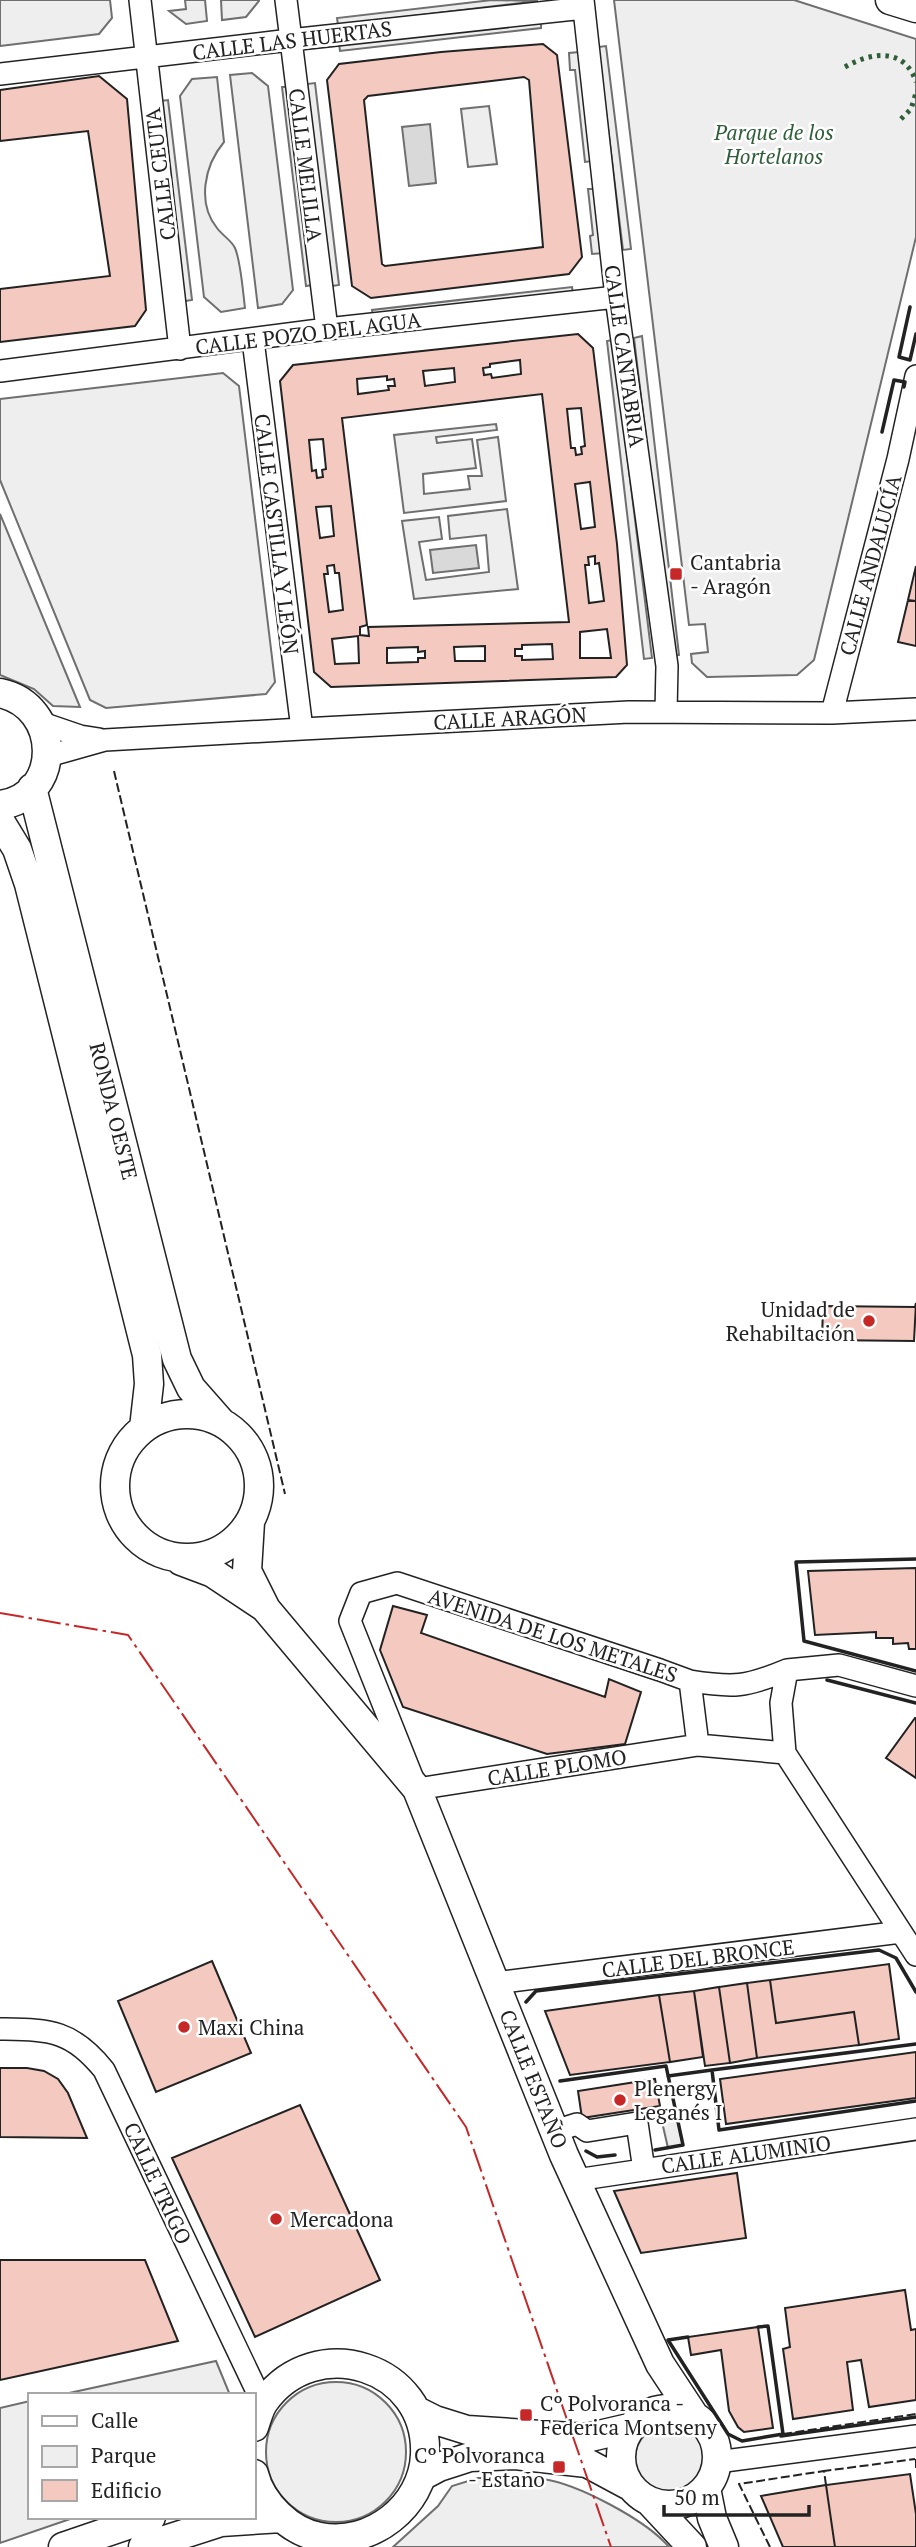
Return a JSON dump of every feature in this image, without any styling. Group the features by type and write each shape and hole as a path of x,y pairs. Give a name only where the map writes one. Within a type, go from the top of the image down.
{"main road":[{"path":"890,0 916,8"},
{"path":"0,805 20,798 32,788 43,774 48,756 42,723 19,699 1,692"},
{"name":"RONDA OESTE","path":"32,788 177,1359 191,1388 220,1422"},
{"name":"RONDA OESTE","path":"0,821 17,849 29,884 147,1355 149,1384 144,1428"},
{"path":"181,1414 201,1415 220,1422 239,1435 252,1454 259,1477 258,1500 250,1522 235,1541 214,1554 189,1558 165,1555 145,1545 129,1528 118,1508 115,1486 118,1464 128,1444 144,1428 162,1418 181,1414"},
{"name":"CALLE ESTAÑO","path":"250,1522 247,1571 267,1609 417,1788 576,2180 660,2364 693,2414"},
{"name":"CALLE ESTAÑO","path":"165,1555 213,1573 267,1609"},
{"path":"256,2478 267,2501 282,2518 321,2538 342,2542 382,2526 402,2510 411,2499 422,2476 425,2441 423,2425 406,2395 385,2376 359,2365 332,2362 305,2369 281,2383 258,2415"},
{"path":"628,2485 621,2457 623,2442 638,2420 660,2364"},
{"path":"417,2411 467,2430 586,2438 662,2409 677,2409 693,2414 705,2424 714,2439 717,2452 717,2462 706,2488 695,2498 682,2504 668,2506 651,2503"},
{"path":"422,2476 439,2467 470,2457 515,2455 587,2463 628,2485 637,2495 651,2503 692,2547"},
{"path":"706,2488 712,2518 724,2547"},
{"path":"143,2547 221,2522 282,2518"},
{"path":"63,2547 145,2519"}],"street":[{"name":"CALLE CEUTA","path":"140,0 180,349"},
{"name":"CALLE MELILLA","path":"286,0 327,329"},
{"name":"CALLE LAS HUERTAS","path":"0,74 584,4"},
{"name":"CALLE CANTABRIA","path":"584,4 617,297 667,666 666,712"},
{"name":"CALLE POZO DEL AGUA","path":"0,371 327,329 617,297"},
{"name":"CALLE CASTILLA Y LEÓN","path":"253,340 302,729"},
{"name":"CALLE ANDALUCÍA","path":"832,713 898,459 916,376"},
{"name":"CALLE ARAGÓN","path":"42,723 80,736 105,740 666,712 832,713 916,709"},
{"name":"CALLE ARAGÓN","path":"48,756 105,740"},
{"name":"AVENIDA DE LOS METALES","path":"361,1593 397,1583 691,1681 698,1745"},
{"name":"CALLE ESTAÑO","path":"361,1593 350,1621 417,1788"},
{"path":"691,1681 724,1687 747,1685 787,1670 839,1665 916,1686"},
{"path":"787,1670 781,1703 785,1753 916,1955"},
{"path":"698,1745 785,1753"},
{"name":"CALLE PLOMO","path":"417,1788 698,1745"},
{"name":"CALLE DEL BRONCE","path":"495,1983 901,1932"},
{"name":"CALLE TRIGO","path":"0,2029 48,2030 75,2041 91,2054 104,2070 248,2393"},
{"path":"555,2132 577,2124 587,2131 637,2123 644,2169"},
{"name":"CALLE ALUMINIO","path":"576,2180 916,2129"},
{"path":"717,2462 916,2436"}],"green space":[{"path":"0,0 110,0 112,18 99,34 0,46"},
{"path":"185,0 205,0 207,21 186,24 169,11 186,9"},
{"path":"221,0 259,1 246,17 222,20"},
{"name":"Parque de los Hortelanos","path":"614,0 794,0 916,39 916,237 814,660 797,675 707,677 692,663 691,654 708,652 705,624 689,625"},
{"path":"252,73 268,86 293,290 282,304 258,308 230,75"},
{"path":"217,77 224,142 208,173 205,196 211,218 235,248 245,308 221,312 204,297 180,96 192,79"},
{"path":"489,106 497,164 468,167 461,109"},
{"path":"223,373 239,386 275,682 266,694 106,708 90,700 0,480 0,399"},
{"path":"496,424 497,430 436,437 437,443 472,439 476,468 423,474 424,494 470,489 468,476 482,476 477,440 498,437 506,501 404,513 394,435"},
{"path":"507,509 518,589 414,599 402,521 439,517 442,539 419,542 426,580 489,572 486,535 450,539 448,516"},
{"path":"0,514 80,707 53,706 34,689 0,675"},
{"path":"216,2361 229,2393 69,2393"},
{"path":"336,2382 363,2387 386,2402 401,2425 406,2452 401,2479 386,2502 363,2517 336,2522 309,2517 286,2502 271,2479 266,2452 271,2425 286,2402 309,2387"},
{"path":"28,2401 28,2519 70,2519 0,2543 0,2408"},
{"path":"670,2424 689,2430 699,2440 705,2459 699,2478 689,2488 670,2494 651,2488 641,2478 635,2459 641,2440 651,2430"},
{"path":"519,2477 558,2482 628,2515 669,2547 393,2547 438,2506 452,2486 478,2478"}],"shaded area":[{"path":"492,0 538,1 338,25 337,18"},
{"path":"541,20 541,28 340,51 339,44"},
{"path":"606,46 631,249 623,250 598,47"},
{"path":"579,52 593,161 585,162 575,70 570,70 569,53"},
{"path":"315,83 339,285 332,286 307,84"},
{"path":"282,87 289,87 313,285 306,286"},
{"path":"168,100 192,300 185,301 160,101"},
{"path":"430,124 436,183 409,186 402,127"},
{"path":"588,189 596,189 604,253 592,254 590,236 593,235"},
{"path":"572,287 573,294 373,317 372,310"},
{"path":"642,336 679,655 672,656 634,338"},
{"path":"613,340 652,658 644,659 607,341"},
{"path":"476,545 479,568 433,573 430,550"},
{"path":"675,2110 683,2145 668,2148 660,2113"}],"building":[{"path":"543,44 557,55 582,257 569,274 371,298 352,286 327,80 339,64","holes":["524,77 529,80 543,247 385,266 382,264 364,100 368,96"]},
{"path":"99,76 127,99 146,310 135,326 0,342 0,289 110,276 88,131 0,141 0,90"},
{"path":"578,334 593,348 617,544 627,665 616,677 331,687 314,672 280,381 293,365","holes":["520,360 521,374 492,378 491,374 484,375 483,368 490,367 490,364","454,368 455,382 425,386 423,371","387,376 387,380 394,379 395,386 388,386 389,390 358,394 357,379","542,394 569,622 368,627 369,636 360,635 360,627 367,625 342,418","581,408 585,446 581,447 582,454 576,455 575,448 571,448 567,409","323,439 326,469 322,470 323,477 317,478 316,470 312,471 309,440","590,482 595,527 581,529 575,484","331,506 334,536 320,538 316,507","595,556 595,564 599,563 604,601 589,603 585,565 589,565 588,557","334,565 335,573 339,573 343,610 329,612 324,574 328,574 327,566","607,629 611,658 580,658 580,632","358,636 359,663 335,664 332,639","552,644 553,659 522,660 522,656 515,656 515,649 522,649 522,645","485,646 485,661 455,661 454,647","418,647 418,652 425,651 425,658 418,658 418,662 387,663 387,648"]},
{"path":"916,566 916,601 908,600"},
{"path":"908,600 916,601 916,646 898,642"},
{"name":"Unidad de Rehabiltación","path":"916,1303 914,1341 822,1340 823,1306 915,1307"},
{"path":"916,1568 916,1649 909,1649 908,1643 893,1644 893,1638 876,1638 876,1632 815,1635 808,1571"},
{"path":"393,1606 427,1615 421,1633 605,1697 609,1679 641,1692 625,1744 547,1754 403,1707 380,1650"},
{"path":"916,1718 916,1778 886,1758"},
{"name":"Maxi China","path":"212,1961 251,2053 156,2092 118,2001"},
{"path":"889,1964 899,2039 859,2045 854,2012 776,2023 770,1980"},
{"path":"770,1980 776,2023 854,2012 859,2045 757,2058 747,1983"},
{"path":"747,1983 757,2058 730,2063 719,1987"},
{"path":"719,1987 730,2063 705,2066 694,1991"},
{"path":"694,1991 703,2057 670,2062 659,1995"},
{"path":"659,1995 670,2062 570,2075 545,2011"},
{"path":"916,2052 916,2098 726,2124 720,2079"},
{"path":"0,2068 44,2071 58,2079 68,2093 87,2138 0,2137"},
{"path":"655,2079 660,2106 582,2118 578,2091"},
{"name":"Mercadona","path":"300,2105 380,2280 255,2337 172,2158"},
{"path":"737,2173 746,2238 641,2253 614,2191"},
{"path":"0,2260 145,2260 178,2341 0,2380"},
{"path":"905,2290 911,2330 916,2329 916,2400 869,2407 861,2360 847,2362 853,2410 793,2419 783,2349 790,2347 785,2308"},
{"path":"758,2327 773,2428 744,2432 729,2411 721,2350 691,2355 688,2337"},
{"path":"910,2474 916,2514 916,2547 835,2547 826,2485"},
{"path":"826,2485 835,2547 783,2547 761,2496"}],"hedge":[{"path":"845,67 876,56 896,58 911,71 916,82"},
{"path":"901,119 911,109 916,93"}],"fence":[{"path":"114,771 285,1494"},
{"path":"783,2434 916,2414"},
{"path":"826,2485 824,2471 915,2459"},
{"path":"916,2459 916,2470"},
{"path":"770,2547 739,2484 824,2471"}],"wall":[{"path":"910,307 899,357 910,360 916,334"},
{"path":"882,432 894,380 905,382 904,387"},
{"path":"916,1559 796,1562 804,1641 916,1671"},
{"path":"827,1680 916,1703"},
{"path":"526,2002 536,1991 879,1950 896,1958 916,1992"},
{"path":"712,2070 916,2044"},
{"path":"560,2081 666,2066 683,2145 655,2150"},
{"path":"668,2076 712,2070 719,2130 916,2101"},
{"path":"586,2151 597,2157 615,2155"},
{"path":"688,2337 668,2340 728,2434 742,2441 783,2434 768,2326 758,2327"},
{"path":"781,2436 916,2417"}],"power":[{"path":"0,1613 128,1635 466,2127 611,2547"}],"place":[{"name":"Cantabria - Aragón","path":"676,574"},
{"name":"Unidad de Rehabiltación","path":"869,1321"},
{"name":"Maxi China","path":"184,2027"},
{"name":"Plenergy Leganés I","path":"620,2100"},
{"name":"Mercadona","path":"276,2219"},
{"name":"Cº Polvoranca - Federica Montseny","path":"526,2415"},
{"name":"Cº Polvoranca - Estaño","path":"559,2467"}]}
